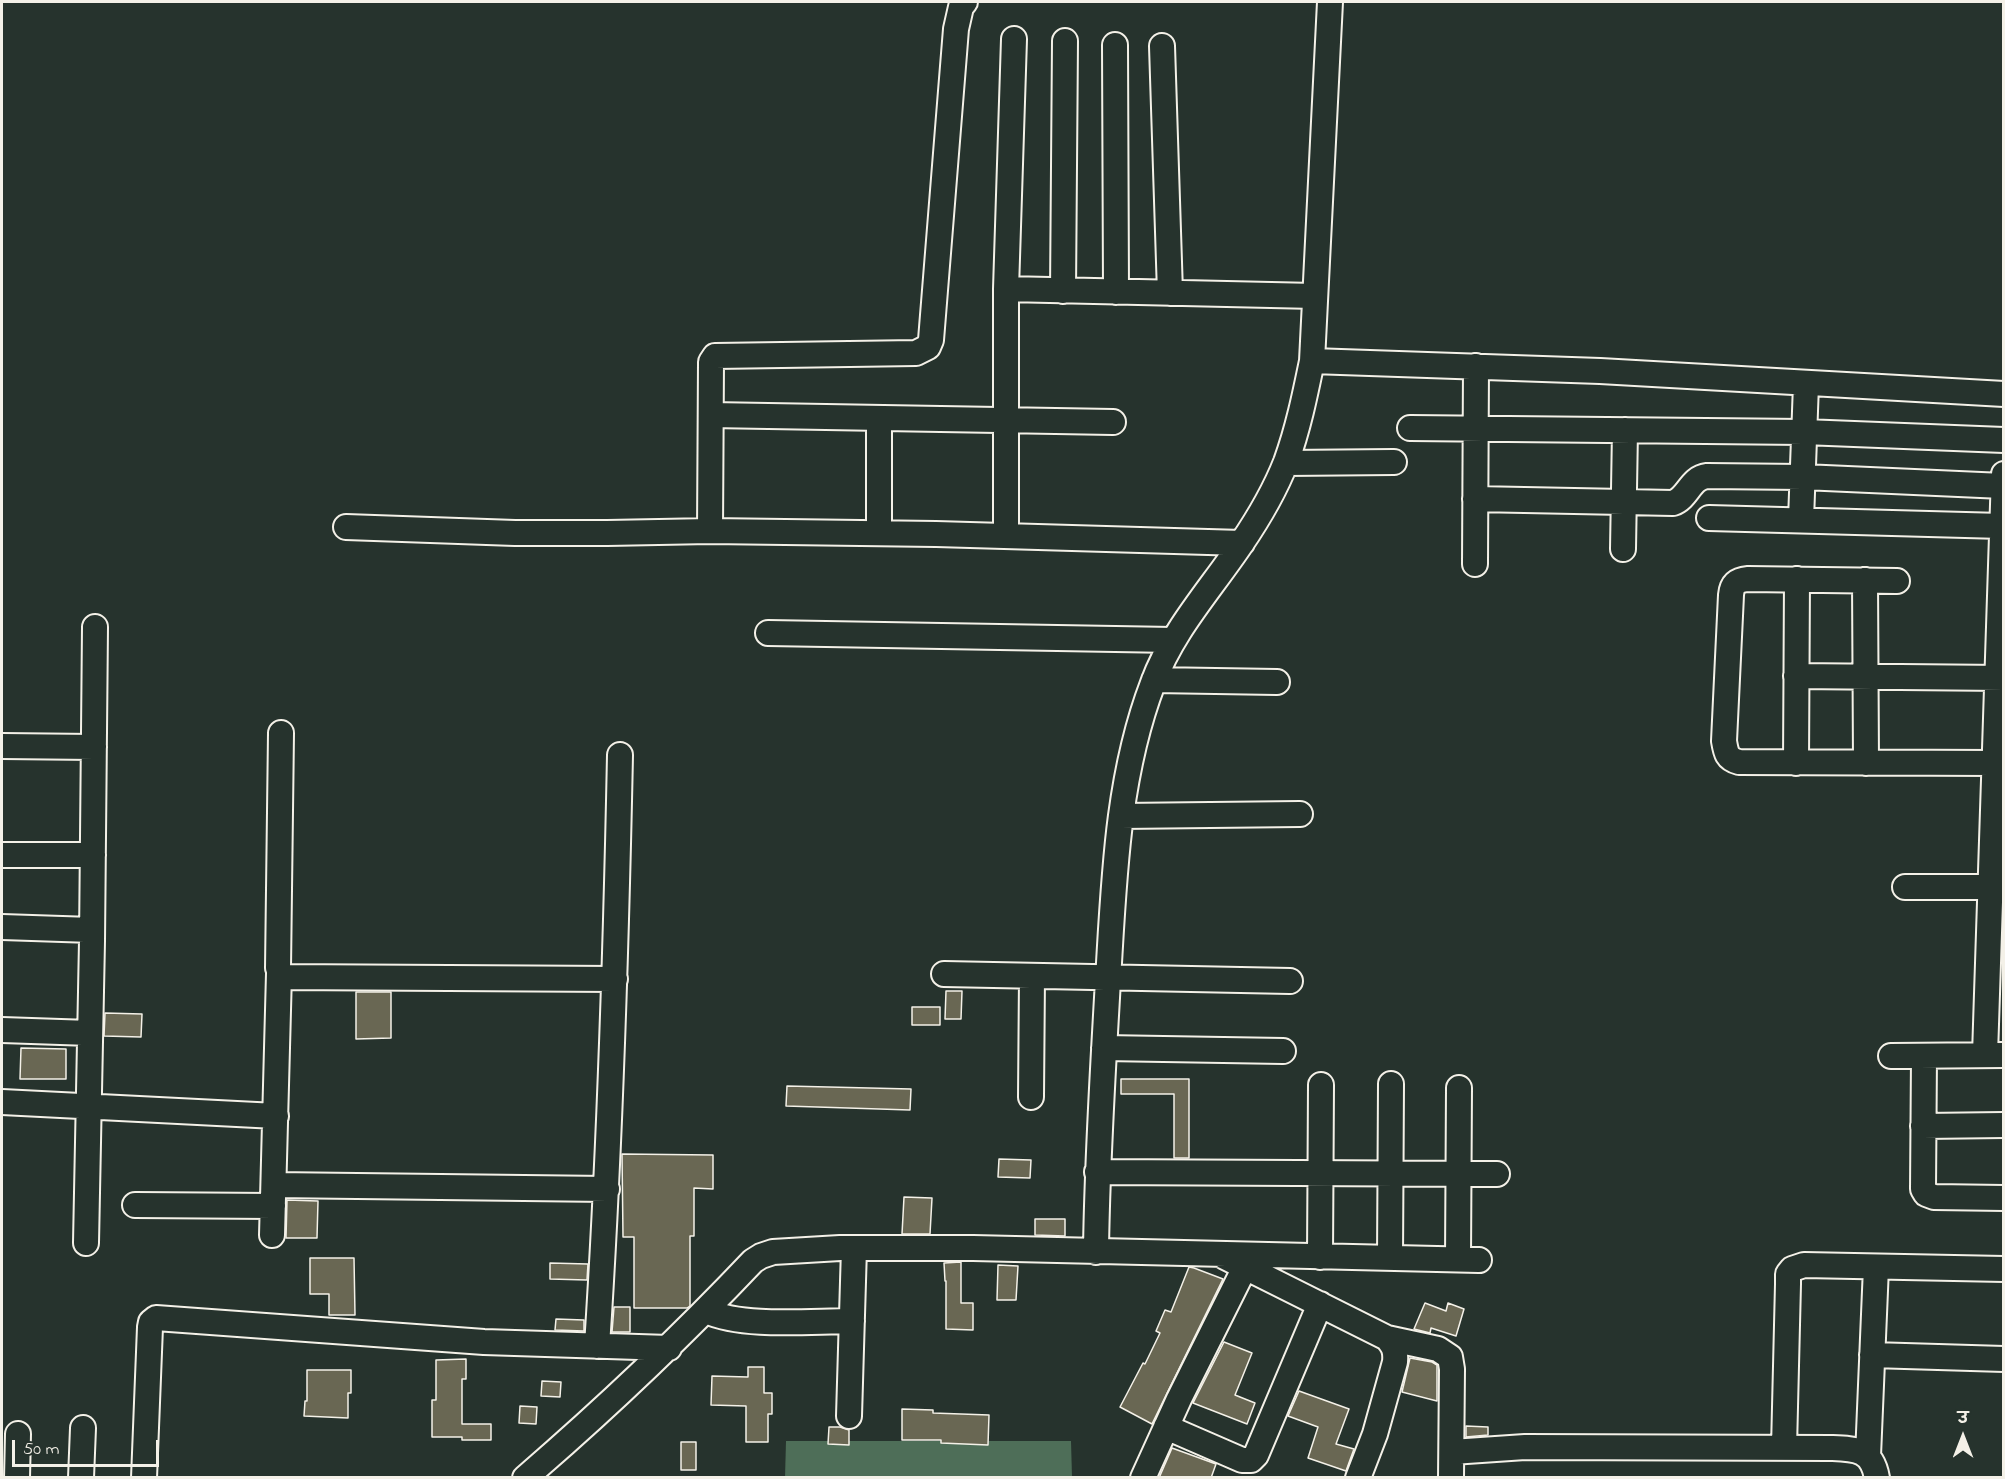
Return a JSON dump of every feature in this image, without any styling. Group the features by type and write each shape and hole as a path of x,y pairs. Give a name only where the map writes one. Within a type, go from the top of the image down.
{"street":[{"path":"710,531 711,362 715,356 916,353 928,347 931,340 943,212 956,29 961,7 965,2"},
{"path":"1096,1252 1097,1172 1112,907 1121,816 1132,751 1154,680 1173,639 1242,543 1265,504 1286,463 1300,415 1312,362 1330,2"},
{"path":"1006,536 1006,289 1014,39"},
{"path":"1063,291 1065,41"},
{"path":"1115,45 1116,292"},
{"path":"1162,46 1170,293"},
{"path":"1006,289 1315,296"},
{"path":"1312,362 1600,370 2004,394"},
{"path":"1475,564 1476,366"},
{"path":"1801,520 1806,384"},
{"path":"711,415 1113,422"},
{"path":"879,418 879,534"},
{"path":"1410,428 1804,432 2004,440"},
{"path":"1623,549 1625,430"},
{"path":"1286,463 1394,462"},
{"path":"1891,1056 1994,1055 1991,887 2000,678 2004,474"},
{"path":"1475,499 1676,502 1701,477 1803,477 2003,486"},
{"path":"1709,518 2002,526"},
{"path":"346,527 526,533 710,531 1006,536 1242,543"},
{"path":"1897,581 1748,579 1739,580 1734,584 1731,595 1724,741 1726,753 1731,760 1739,762 1995,764"},
{"path":"1796,764 1797,579"},
{"path":"1865,580 1866,764"},
{"path":"86,1243 95,627"},
{"path":"768,633 1173,639"},
{"path":"1796,676 2000,678"},
{"path":"1154,680 1277,682"},
{"path":"272,1235 279,973 281,733"},
{"path":"2,746 94,747"},
{"path":"597,1346 607,1189 620,755"},
{"path":"1121,816 1300,814"},
{"path":"2,855 93,855"},
{"path":"1905,887 1991,887"},
{"path":"2,927 92,930"},
{"path":"279,973 286,978 615,979"},
{"path":"945,974 1290,981"},
{"path":"1031,1097 1032,976"},
{"path":"2,1030 90,1033"},
{"path":"1104,1048 1283,1051"},
{"path":"1924,1056 1923,1189 1926,1194 1934,1197 2004,1198"},
{"path":"1390,1258 1391,1084"},
{"path":"1320,1257 1321,1085"},
{"path":"525,1478 588,1424 669,1348 753,1261 772,1252 854,1248 974,1248 1469,1260 1459,1174 1459,1088"},
{"path":"2,1102 276,1116"},
{"path":"1923,1126 2004,1125"},
{"path":"1097,1172 1497,1174"},
{"path":"135,1205 273,1196 607,1189"},
{"path":"849,1416 854,1248"},
{"path":"1220,1255 1387,1338 1438,1349 1450,1357 1452,1369 1451,1478"},
{"path":"1784,1448 1788,1274 1792,1269 1804,1265 2004,1269"},
{"path":"1143,1478 1245,1267"},
{"path":"1872,1467 1872,1355 1876,1267"},
{"path":"1166,1427 1242,1460 1251,1460 1256,1455 1320,1304"},
{"path":"706,1311 731,1319 756,1321 852,1321"},
{"path":"144,1478 150,1327 151,1322 156,1318 484,1342 669,1348"},
{"path":"1358,1478 1375,1434 1395,1362 1394,1346 1387,1338"},
{"path":"1872,1355 2004,1359"},
{"path":"81,1478 83,1428"},
{"path":"17,1478 18,1434"},
{"path":"1452,1452 1525,1447 1855,1449 1872,1467"}],"green space":[{"path":"786,1441 1071,1441 1072,1477 785,1478"}],"building":[{"path":"946,991 962,991 961,1019 945,1019"},
{"path":"356,992 391,992 391,1038 356,1039"},
{"path":"912,1007 940,1007 940,1025 912,1025"},
{"path":"105,1013 142,1014 141,1037 104,1036"},
{"path":"21,1048 66,1049 66,1079 20,1079"},
{"path":"1121,1079 1189,1079 1189,1158 1174,1158 1174,1094 1121,1094"},
{"path":"787,1086 911,1089 910,1110 786,1106"},
{"path":"622,1154 713,1155 713,1189 694,1188 694,1236 690,1236 690,1306 687,1308 634,1308 634,1237 623,1237"},
{"path":"999,1159 1031,1160 1030,1178 998,1177"},
{"path":"904,1197 932,1198 930,1234 902,1234"},
{"path":"287,1200 318,1201 317,1238 286,1238"},
{"path":"1035,1219 1065,1219 1065,1236 1035,1235"},
{"path":"310,1258 354,1258 355,1315 329,1315 329,1294 310,1294"},
{"path":"961,1262 961,1303 973,1303 973,1330 946,1329 944,1263"},
{"path":"550,1263 588,1264 587,1280 550,1279"},
{"path":"998,1265 1018,1266 1016,1300 997,1300"},
{"path":"1189,1267 1223,1279 1152,1424 1120,1407 1160,1333 1156,1331 1165,1310 1171,1312"},
{"path":"1425,1303 1446,1311 1448,1303 1464,1309 1456,1336 1431,1328 1430,1333 1414,1329"},
{"path":"614,1307 630,1307 630,1332 612,1332"},
{"path":"556,1319 584,1320 584,1331 555,1330"},
{"path":"1224,1342 1252,1353 1235,1395 1255,1403 1247,1424 1193,1403"},
{"path":"1410,1358 1437,1365 1437,1401 1402,1392"},
{"path":"466,1359 466,1379 462,1379 462,1424 491,1424 491,1440 432,1437 432,1400 436,1400 436,1360"},
{"path":"748,1367 764,1367 764,1393 772,1393 772,1414 768,1414 768,1442 746,1442 746,1406 711,1405 712,1376 748,1377"},
{"path":"307,1370 351,1370 348,1418 304,1416 305,1401 307,1401"},
{"path":"542,1381 561,1382 560,1397 541,1396"},
{"path":"1299,1391 1349,1409 1336,1444 1354,1449 1346,1471 1308,1458 1318,1427 1288,1416"},
{"path":"520,1406 537,1407 536,1424 519,1423"},
{"path":"902,1409 933,1410 933,1413 989,1415 988,1445 941,1443 941,1440 902,1440"},
{"path":"1466,1426 1488,1427 1488,1435 1466,1437"},
{"path":"829,1427 849,1430 849,1445 828,1444"},
{"path":"681,1442 696,1442 696,1470 681,1470"},
{"path":"1172,1448 1216,1464 1211,1478 1159,1478"}]}
